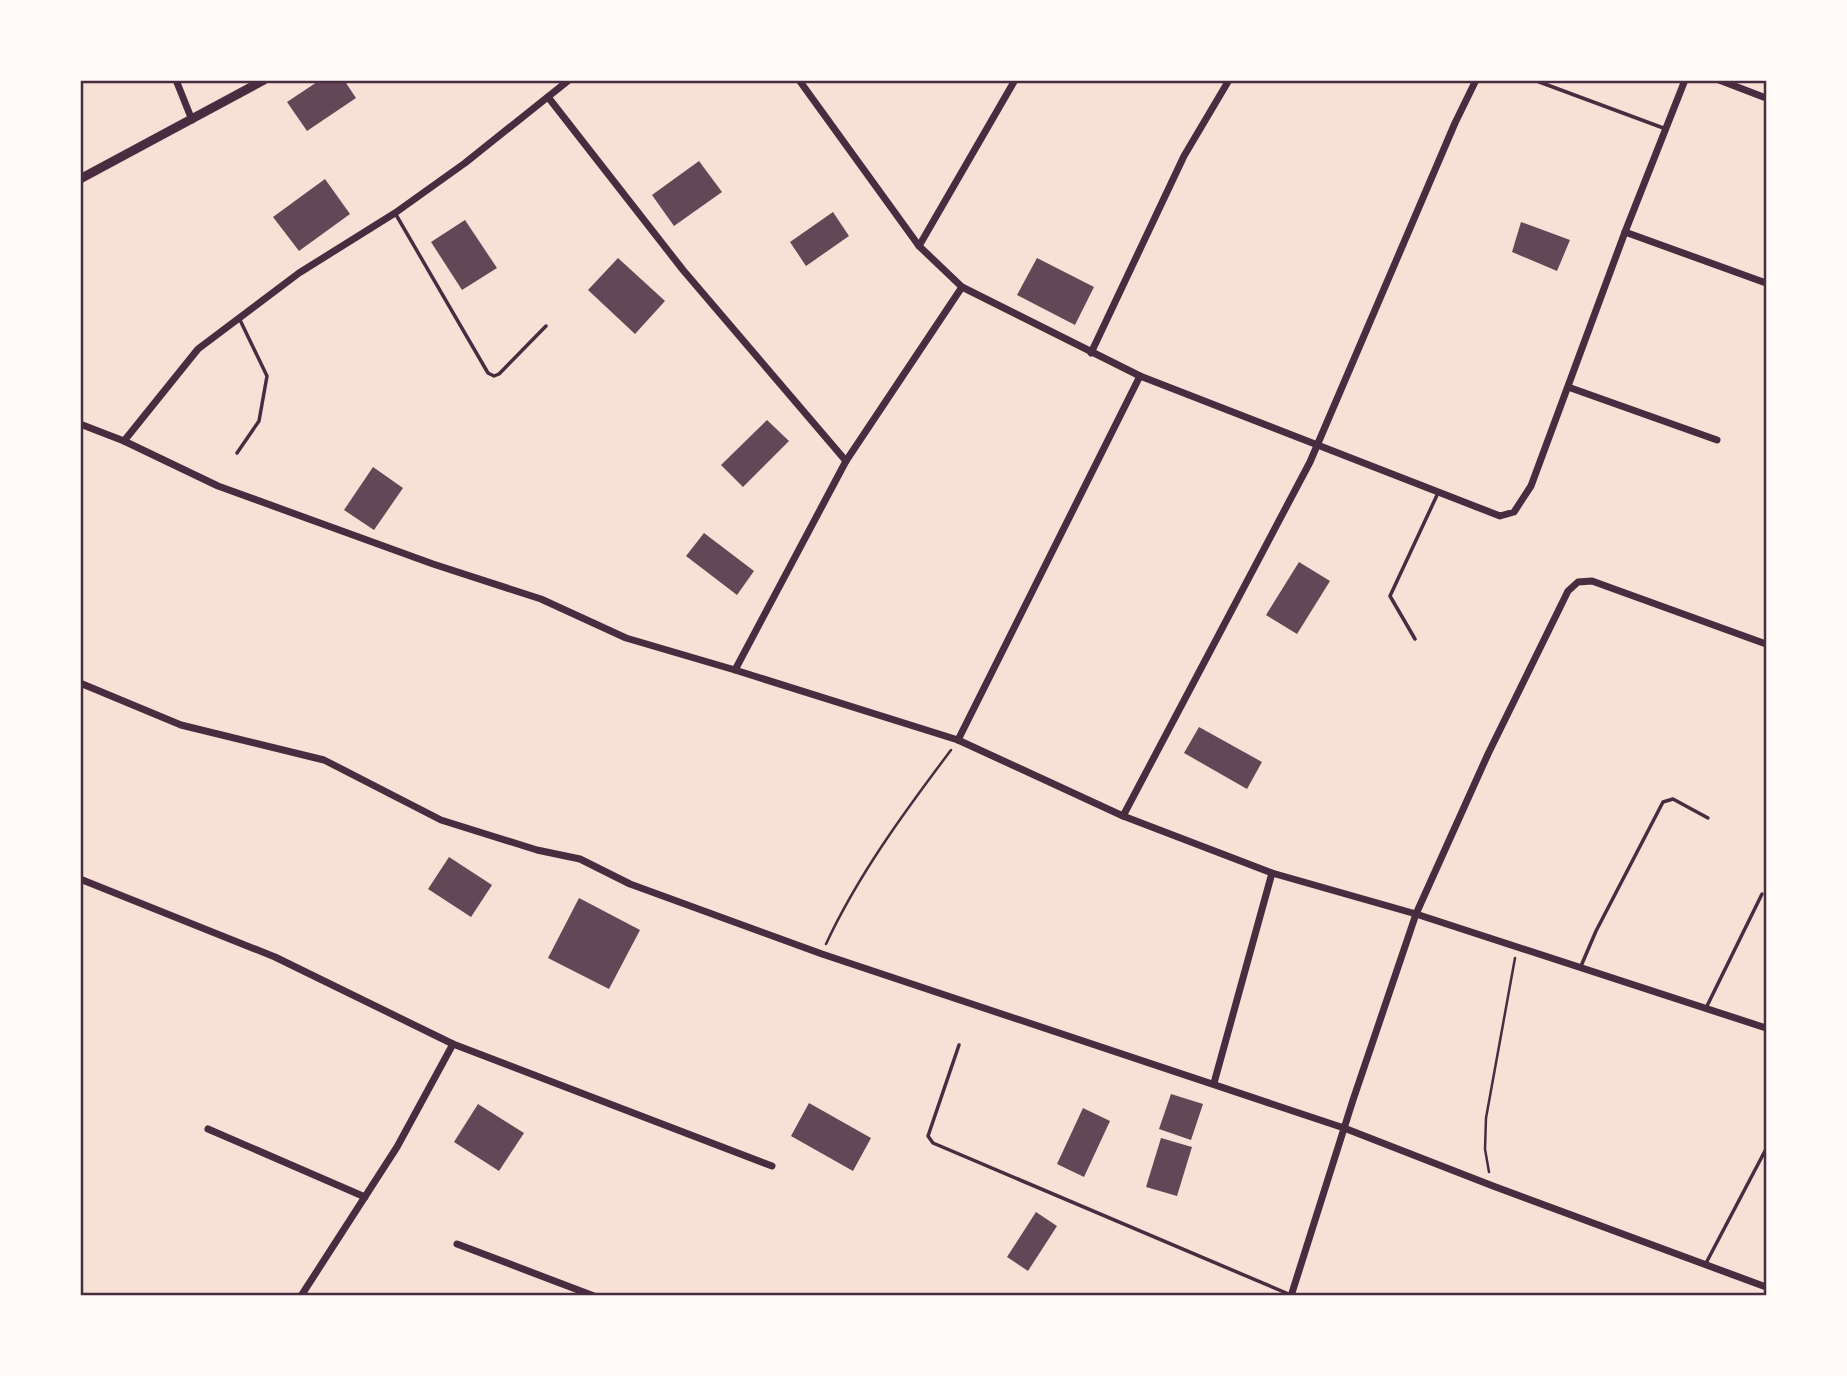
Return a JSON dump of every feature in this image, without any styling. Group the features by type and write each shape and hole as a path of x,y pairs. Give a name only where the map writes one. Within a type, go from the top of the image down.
{"street":[{"path":"176,80 192,120"},
{"path":"80,179 264,80"},
{"path":"124,441 198,349 299,273 395,213 465,163 569,80"},
{"path":"799,80 919,246 962,288 1140,376 1500,516 1514,512 1531,486 1625,232 1685,80"},
{"path":"919,246 1015,80"},
{"path":"1091,353 1184,156 1229,80"},
{"path":"1123,816 1316,446 1476,80"},
{"path":"1719,80 1766,98"},
{"path":"548,97 683,270 846,461"},
{"path":"1625,232 1766,283"},
{"path":"736,670 846,461 962,288"},
{"path":"958,740 1140,376"},
{"path":"1568,387 1717,440"},
{"path":"80,424 124,441 218,486 433,564 541,599 626,638 958,740 1123,816 1272,873 1416,914 1766,1028"},
{"path":"1291,1295 1416,914 1488,754 1568,591 1578,582 1592,581 1766,644"},
{"path":"80,683 181,725 324,761 441,820 537,850 580,859 630,884 822,954 1344,1128 1766,1287"},
{"path":"1214,1083 1272,873"},
{"path":"80,879 275,957 453,1044 772,1166"},
{"path":"301,1296 397,1147 453,1044"},
{"path":"208,1129 365,1196"},
{"path":"457,1244 594,1296"}],"lane":[{"path":"1534,80 1666,129"},
{"path":"395,213 488,373 494,376 499,374 546,326"},
{"path":"237,453 259,421 267,376 239,318"},
{"path":"1415,639 1390,596 1438,493"},
{"path":"1581,968 1596,931 1663,802 1673,799 1708,818"},
{"path":"1706,1008 1762,894"},
{"path":"959,1045 928,1136 933,1143 1291,1295"},
{"path":"1705,1266 1766,1149"}],"path":[{"path":"822,954 841,911 914,799 958,740"},
{"path":"1493,1186 1485,1149 1486,1118 1517,948"}],"building":[{"path":"320,80 344,80 356,98 307,131 287,102"},
{"path":"699,161 722,192 674,226 652,195"},
{"path":"325,179 350,214 299,251 273,217"},
{"path":"833,212 849,236 806,266 790,242"},
{"path":"465,220 497,268 462,290 431,242"},
{"path":"1521,222 1570,240 1557,271 1512,252"},
{"path":"618,258 665,301 635,334 588,290"},
{"path":"1037,258 1094,287 1075,325 1017,295"},
{"path":"767,420 789,441 743,487 721,465"},
{"path":"373,467 403,488 374,530 344,510"},
{"path":"704,533 754,571 737,595 686,556"},
{"path":"1299,562 1330,581 1297,634 1266,615"},
{"path":"1199,727 1262,762 1247,789 1184,753"},
{"path":"449,857 492,885 471,917 428,889"},
{"path":"579,898 640,930 609,989 548,958"},
{"path":"1171,1094 1203,1104 1191,1140 1159,1129"},
{"path":"809,1103 871,1138 853,1171 791,1136"},
{"path":"478,1104 524,1133 499,1171 454,1142"},
{"path":"1083,1108 1110,1121 1084,1177 1057,1164"},
{"path":"1161,1138 1192,1147 1177,1196 1146,1187"},
{"path":"1036,1212 1057,1226 1028,1271 1007,1257"}]}
